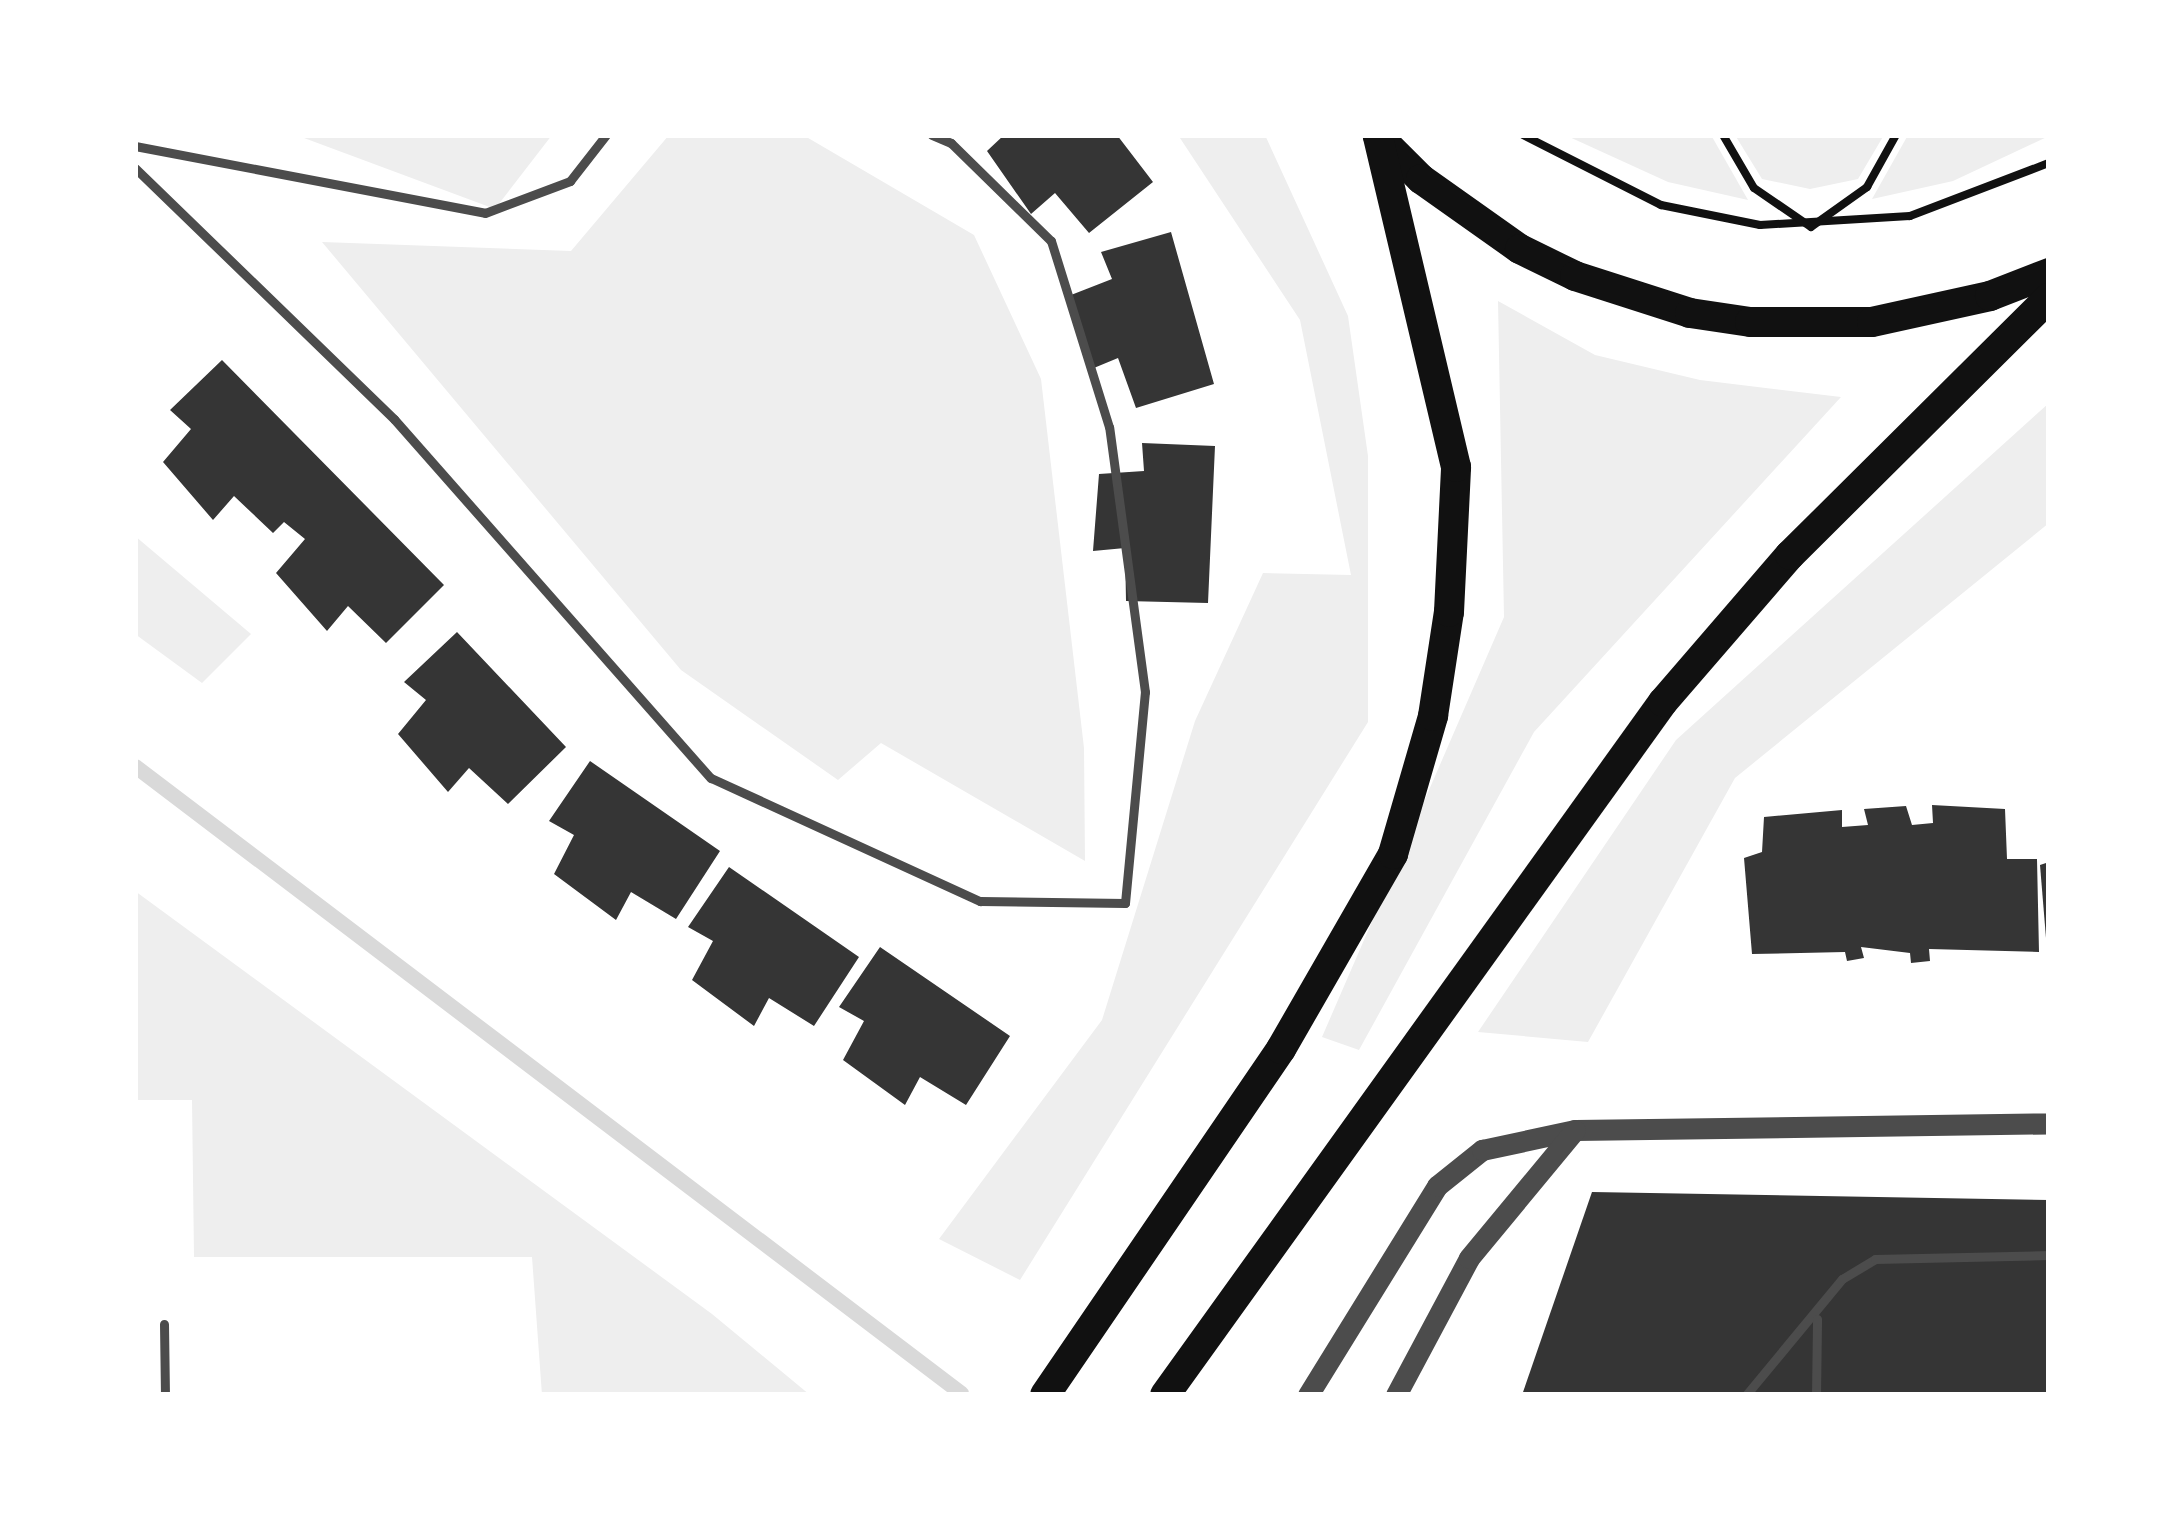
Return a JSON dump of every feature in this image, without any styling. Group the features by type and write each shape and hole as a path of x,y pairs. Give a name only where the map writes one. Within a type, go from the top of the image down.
{"main road":[{"path":"1377,135 1421,178 1520,249 1574,276 1690,313 1750,322 1872,322 1990,296 2049,273"},
{"path":"1045,1395 1281,1049 1394,854 1433,716 1449,612 1456,467 1377,135"},
{"path":"1165,1395 1663,702 1790,555 2049,298"}],"street":[{"path":"1308,1395 1437,1186 1481,1150 1575,1130 2049,1123"},
{"path":"1396,1395 1468,1258 1575,1130"}],"lane":[{"path":"135,146 485,213 570,181 605,135"},
{"path":"135,168 394,418 711,778 980,901 1125,903 1145,692 1109,427 1051,241 951,143 932,135"},
{"path":"1746,1395 1817,1319 1842,1279 1875,1259 2049,1255"},
{"path":"1816,1395 1817,1319"},
{"path":"164,1324 165,1395"}],"path":[{"path":"1523,135 1660,205 1811,227 1910,216 2049,163"},
{"path":"1723,135 1754,188 1811,227"},
{"path":"1811,227 1867,187 1896,135"}],"shaded area":[{"path":"296,135 552,135 495,209"},
{"path":"669,135 803,135 974,235 1041,379 1084,748 1085,861 881,743 838,780 681,670 322,242 571,251"},
{"path":"1178,135 1265,135 1348,316 1368,456 1368,722 1020,1280 939,1239 1102,1020 1195,721 1263,573 1351,575 1300,320"},
{"path":"1565,135 1711,135 1748,200 1668,182"},
{"path":"1735,135 1884,135 1858,179 1810,189 1762,179"},
{"path":"1908,135 2049,136 1953,181 1872,199"},
{"path":"1498,301 1595,355 1700,380 1841,397 1534,732 1359,1050 1322,1037 1504,617"},
{"path":"2049,403 2049,523 1735,778 1588,1042 1478,1032 1676,740"},
{"path":"135,536 251,634 202,683 135,634"},
{"path":"135,891 712,1314 810,1395 542,1395 532,1257 194,1257 192,1100 135,1100"}],"building":[{"path":"1004,135 1117,135 1153,182 1089,233 1055,193 1031,214 987,151"},
{"path":"1171,232 1214,384 1136,408 1118,358 1089,370 1071,295 1112,279 1101,252"},
{"path":"222,360 444,585 386,643 348,606 327,631 276,573 305,539 284,522 273,533 234,496 213,520 163,462 191,429 170,410"},
{"path":"1142,443 1215,446 1208,603 1126,601 1125,548 1093,551 1099,474 1144,471"},
{"path":"457,632 566,747 508,804 469,768 448,792 398,734 426,700 404,682"},
{"path":"590,761 720,851 676,919 631,892 616,920 554,874 574,835 549,821"},
{"path":"1932,805 2005,809 2007,859 2037,859 2039,952 1929,949 1930,961 1911,963 1910,953 1861,947 1864,958 1847,961 1845,952 1752,954 1744,858 1762,852 1764,817 1842,810 1842,827 1868,825 1864,809 1906,806 1912,825 1933,823"},
{"path":"2049,862 2049,938 2046,938 2040,865"},
{"path":"729,867 859,957 814,1026 769,998 754,1026 692,980 713,941 688,927"},
{"path":"880,947 1010,1036 966,1105 920,1077 905,1105 843,1060 864,1021 839,1007"},
{"path":"1592,1192 2049,1200 2049,1395 1522,1395"}],"waterway":[{"path":"135,766 961,1393"}]}
